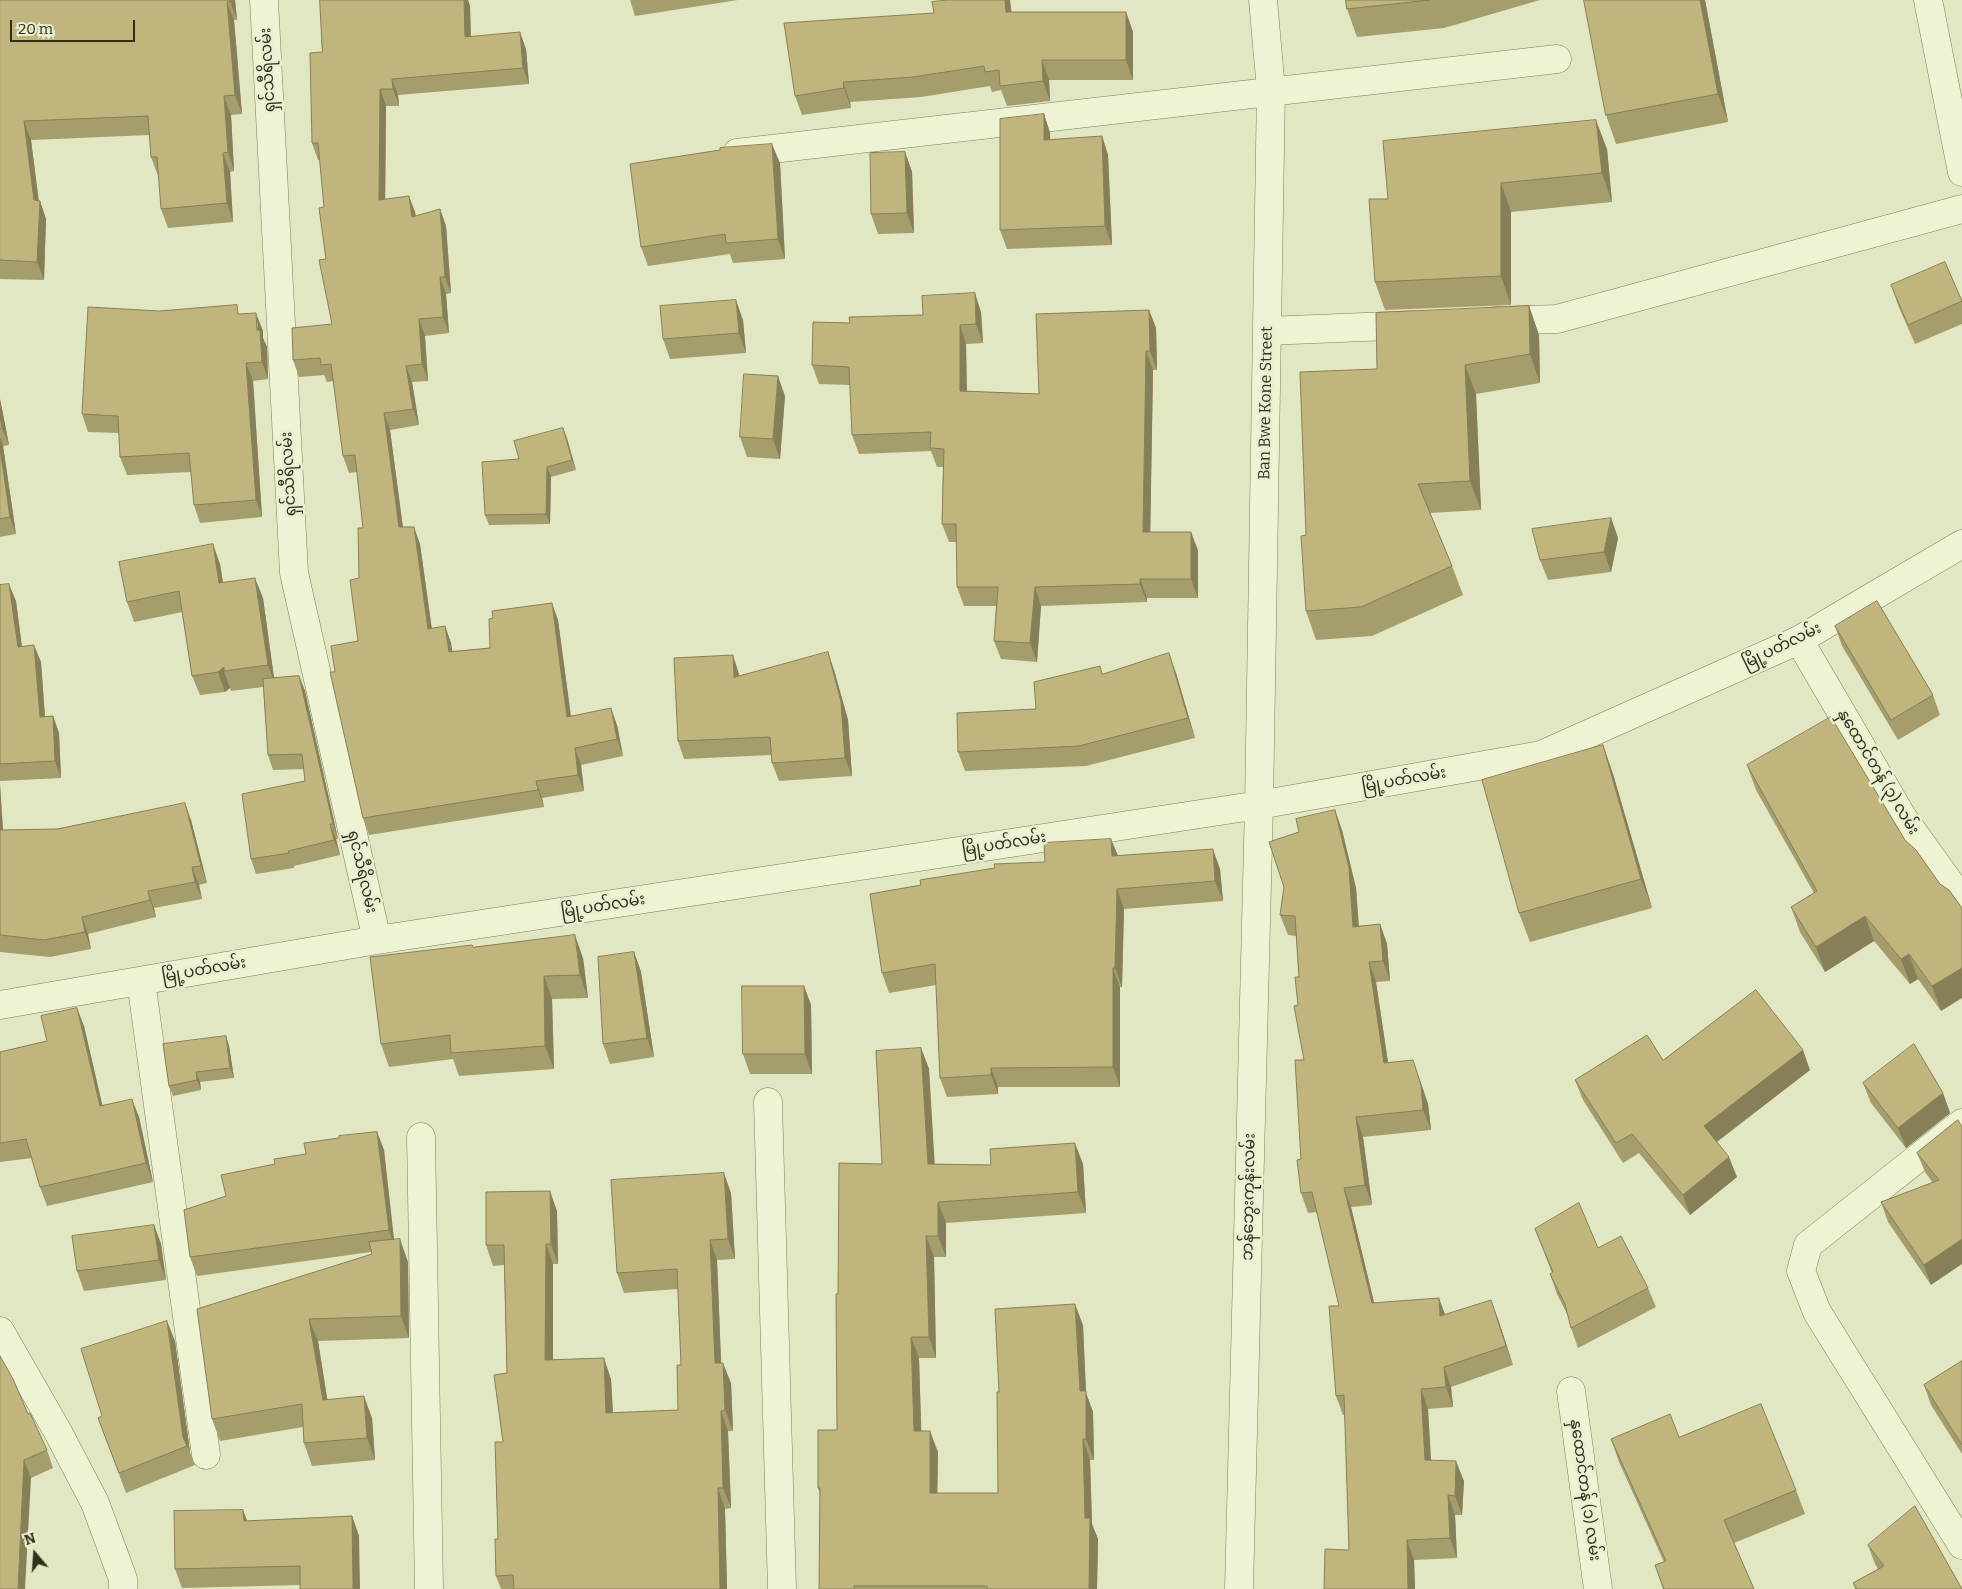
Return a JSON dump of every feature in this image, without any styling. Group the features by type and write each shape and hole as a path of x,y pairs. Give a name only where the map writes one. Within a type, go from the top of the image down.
{"street":[{"name":"ရှင်သီရိလမ်း","path":"264,0 294,573 377,940"},
{"name":"Ban Bwe Kone Street","path":"1260,805 1271,90 1263,0"},
{"path":"1928,0 1962,172"},
{"path":"733,153 1271,90 1557,59"},
{"path":"1470,322 1557,318 1962,209"},
{"path":"1267,331 1441,323"},
{"name":"မြို့ပတ်လမ်း","path":"0,1005 377,940 1260,805 1541,755 1799,640 1962,544"},
{"name":"နှထောင်တန် (၃) လမ်း","path":"1799,640 1903,818 1962,900"},
{"name":"ဘန်ဘွေးကုန်းလမ်း","path":"1240,1589 1260,805"},
{"path":"140,981 206,1455"},
{"path":"768,1102 782,1589"},
{"path":"1962,1124 1808,1245 1801,1271 1817,1312 1962,1545"},
{"path":"421,1137 430,1589"},
{"path":"0,1331 58,1432 95,1503 123,1579 123,1589"},
{"name":"နှထောင်တန် (၁) လမ်း","path":"1572,1391 1598,1589"}],"building":[{"path":"0,0 230,0 227,2 235,95 224,96 228,152 223,153 227,203 161,209 157,157 151,157 148,116 24,121 34,200 40,201 37,262 0,260"},
{"path":"320,0 464,0 465,37 520,32 523,68 392,79 393,89 380,89 379,200 409,196 412,217 440,209 445,277 440,277 443,317 419,319 422,364 406,366 413,409 384,413 399,527 414,527 428,629 445,626 449,652 490,648 489,619 493,618 492,611 552,603 567,717 611,708 617,739 575,748 578,775 536,781 538,790 363,818 330,672 335,672 331,646 358,641 350,580 359,578 358,528 363,528 355,455 343,456 331,364 321,365 320,358 293,360 292,328 332,324 319,260 326,259 319,208 324,207 318,143 312,143 310,53 322,52"},
{"path":"948,0 1005,0 1006,12 1126,12 1126,60 1042,60 1043,81 1000,86 999,70 985,72 984,66 913,77 843,82 844,88 795,96 784,23 934,13 932,2"},
{"path":"1346,0 1430,0 1347,9"},
{"path":"1584,0 1700,0 1718,94 1606,115"},
{"path":"1044,114 1044,140 1102,136 1105,226 1000,230 1000,119"},
{"path":"1596,120 1602,173 1501,183 1501,276 1375,282 1369,199 1388,199 1383,141"},
{"path":"772,144 778,239 726,243 725,234 641,247 630,164 720,150 720,148"},
{"path":"905,152 907,213 871,214 870,153"},
{"path":"1945,262 1962,301 1908,325 1891,285"},
{"path":"975,293 976,324 960,325 960,391 1039,394 1036,314 1149,310 1150,351 1146,351 1143,532 1191,532 1191,579 1140,579 1140,584 1035,587 1030,643 994,641 998,587 957,587 956,524 942,524 944,449 930,448 931,432 852,435 849,367 812,365 813,322 850,323 849,317 923,315 922,296"},
{"path":"736,300 739,333 663,339 660,306"},
{"path":"237,305 238,314 256,313 257,330 260,330 262,362 246,363 256,500 194,505 189,453 120,457 118,416 82,414 88,307 159,311"},
{"path":"1529,306 1530,354 1465,365 1470,481 1418,484 1452,566 1361,607 1306,611 1301,536 1306,535 1300,372 1377,369 1376,313"},
{"path":"744,374 778,376 773,439 740,437"},
{"path":"563,428 572,460 547,467 546,514 485,515 482,462 519,459 514,441"},
{"path":"0,448 10,517 0,519"},
{"path":"1611,518 1604,552 1540,560 1532,529"},
{"path":"213,544 219,583 255,578 268,665 224,671 224,667 218,672 192,676 179,591 127,602 119,562"},
{"path":"9,584 18,647 34,645 40,717 53,716 55,761 0,764 0,585"},
{"path":"1877,601 1933,695 1891,720 1835,626"},
{"path":"828,652 841,702 845,758 772,763 770,737 678,741 674,658 733,655 734,677"},
{"path":"1169,653 1188,718 1079,746 958,752 957,713 1036,709 1034,682 1100,666 1102,674"},
{"path":"299,676 333,824 330,824 334,840 288,851 289,853 251,859 242,794 305,781 302,754 268,755 263,679"},
{"path":"1831,717 1905,840 1916,850 1940,884 1949,890 1962,908 1962,968 1932,986 1909,954 1901,959 1865,916 1816,947 1791,907 1817,891 1747,765"},
{"path":"1603,745 1641,879 1519,913 1482,780"},
{"path":"185,803 201,866 192,867 195,882 148,891 150,900 82,917 85,932 44,940 0,935 0,830 57,829"},
{"path":"1335,810 1349,868 1353,927 1380,924 1383,961 1369,962 1384,1063 1413,1060 1421,1085 1423,1110 1356,1117 1365,1185 1344,1188 1372,1303 1439,1298 1440,1316 1491,1300 1506,1346 1444,1367 1446,1387 1421,1389 1425,1460 1456,1461 1455,1496 1448,1495 1450,1538 1407,1540 1408,1589 1324,1589 1325,1549 1349,1550 1344,1395 1336,1396 1329,1306 1339,1306 1312,1192 1301,1193 1297,1160 1301,1159 1295,1060 1304,1060 1294,1006 1298,1005 1295,977 1299,977 1295,916 1280,915 1284,887 1269,842 1299,832 1296,819"},
{"path":"1111,839 1112,856 1213,849 1215,881 1117,889 1115,968 1113,968 1113,1067 991,1068 991,1075 940,1078 935,964 882,973 870,894 921,885 920,880 995,868 994,864 1045,862 1044,843"},
{"path":"575,935 580,975 544,976 545,1046 451,1053 450,1035 381,1044 370,957"},
{"path":"634,952 647,1038 603,1044 598,957"},
{"path":"742,986 804,986 805,1054 743,1054"},
{"path":"1756,990 1803,1050 1704,1126 1729,1157 1683,1195 1632,1134 1616,1143 1575,1080 1647,1035 1663,1060"},
{"path":"77,1008 100,1106 132,1099 146,1163 40,1187 26,1139 0,1143 0,1052 47,1041 41,1016"},
{"path":"226,1036 230,1068 196,1072 197,1080 169,1086 163,1044"},
{"path":"1914,1044 1943,1093 1898,1128 1863,1083"},
{"path":"921,1048 928,1164 991,1165 990,1149 1075,1143 1078,1192 938,1202 938,1236 926,1236 929,1337 911,1337 914,1431 930,1431 930,1493 998,1493 997,1392 999,1392 995,1309 1075,1304 1080,1391 1086,1391 1086,1439 1083,1439 1085,1518 1090,1518 1089,1589 987,1589 987,1586 854,1586 854,1589 819,1589 820,1488 818,1488 818,1430 837,1430 836,1294 838,1294 839,1163 882,1164 876,1051"},
{"path":"1958,1120 1962,1127 1962,1239 1924,1265 1881,1202 1939,1180 1917,1153"},
{"path":"377,1132 389,1230 190,1257 184,1210 226,1196 221,1175 275,1164 274,1159 306,1154 304,1143 339,1138 339,1136"},
{"path":"724,1173 728,1239 710,1240 715,1363 723,1363 725,1410 721,1411 723,1488 718,1488 720,1589 514,1589 513,1575 496,1576 495,1539 498,1539 495,1442 503,1442 494,1375 507,1373 504,1245 486,1245 486,1192 550,1191 551,1244 546,1244 545,1360 604,1358 606,1413 678,1410 677,1365 681,1365 677,1269 617,1273 611,1180"},
{"path":"1579,1203 1598,1248 1621,1236 1648,1288 1571,1328 1565,1304 1550,1274 1553,1272 1535,1229"},
{"path":"154,1225 159,1260 77,1271 72,1236"},
{"path":"400,1239 401,1316 309,1319 323,1400 364,1396 367,1438 304,1443 302,1404 212,1419 197,1309 372,1254 369,1242"},
{"path":"167,1321 183,1437 187,1446 119,1473 98,1418 102,1416 81,1349"},
{"path":"0,1356 47,1450 24,1460 18,1589 0,1589"},
{"path":"1962,1361 1962,1445 1924,1385"},
{"path":"1761,1404 1796,1490 1724,1520 1754,1589 1664,1589 1655,1565 1666,1561 1611,1439 1670,1414 1679,1437"},
{"path":"1915,1506 1962,1589 1857,1589 1853,1583 1884,1566 1868,1545"},
{"path":"243,1510 244,1521 352,1516 353,1589 300,1589 300,1566 175,1569 174,1511"}]}
